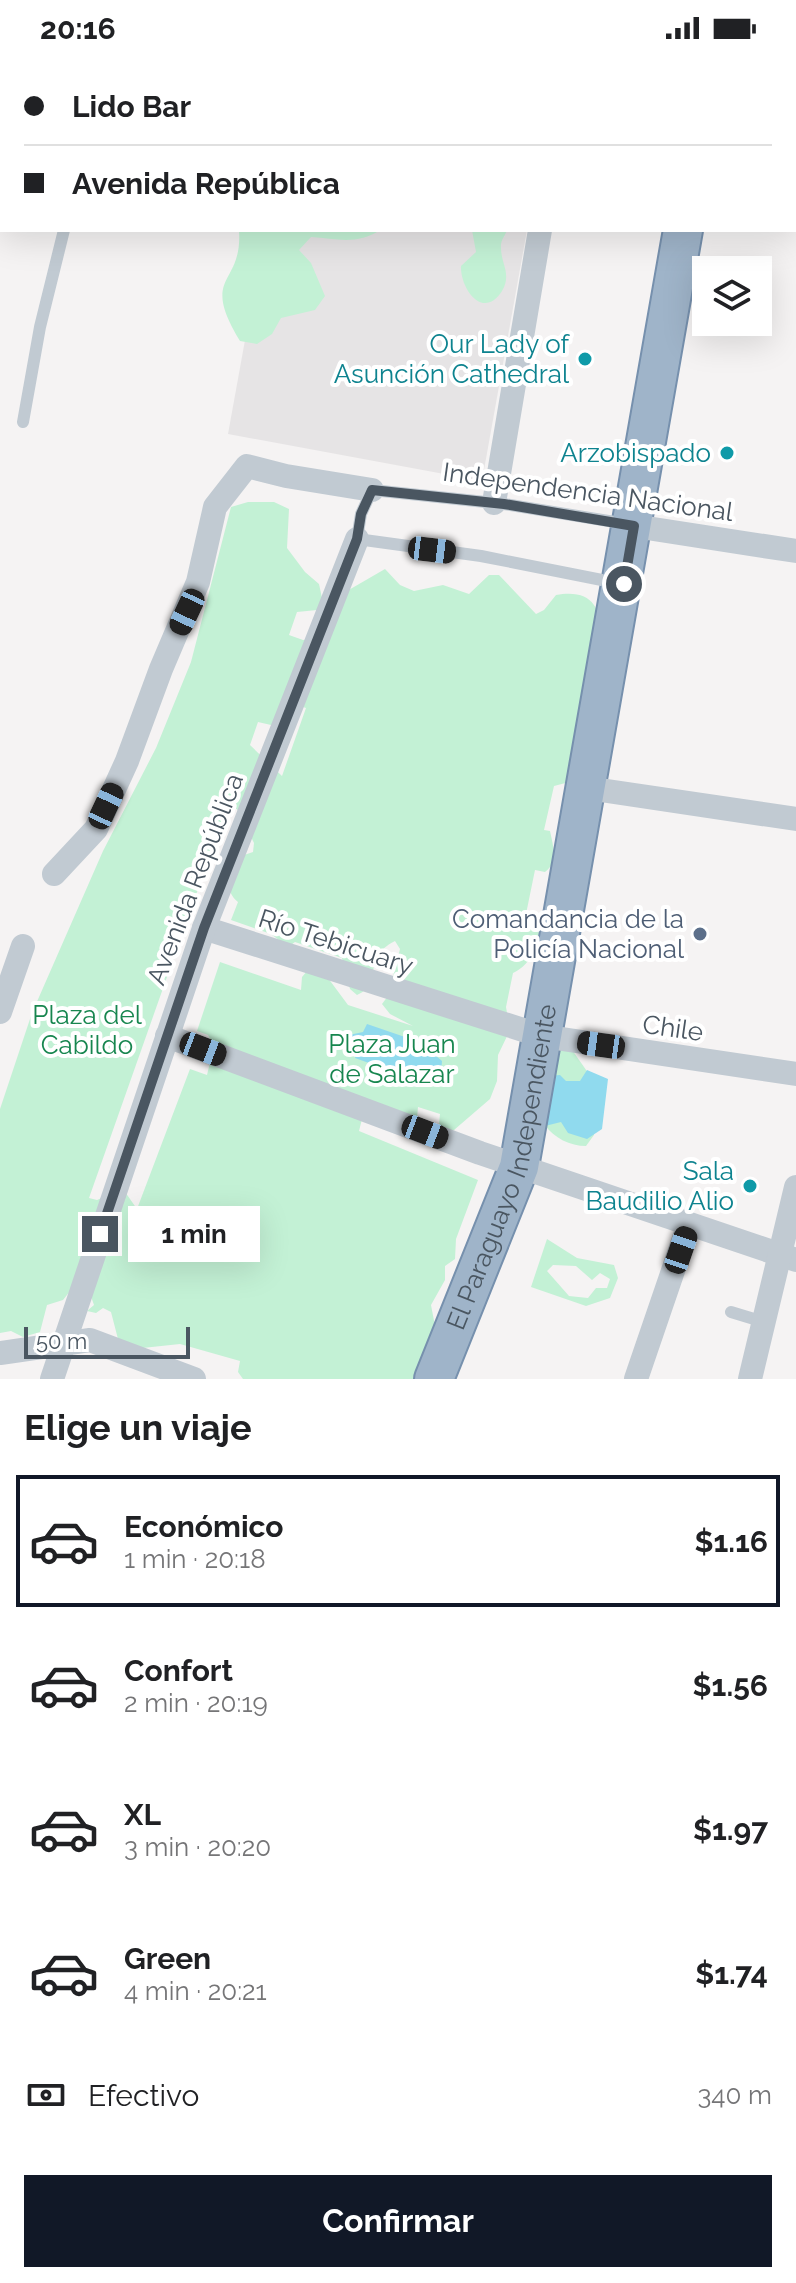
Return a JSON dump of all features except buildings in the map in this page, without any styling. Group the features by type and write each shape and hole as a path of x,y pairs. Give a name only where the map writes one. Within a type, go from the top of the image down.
{"highway":[{"name":"El Paraguayo Independiente","path":"434,1379 519,1167 624,584 683,232"}],"street":[{"path":"494,503 540,232"},
{"name":"Independencia Nacional","path":"54,874 96,829 127,761 202,573 215,507 247,466 286,476 372,490"},
{"name":"Independencia Nacional","path":"634,526 796,551"},
{"name":"Avenida República","path":"52,1379 204,928 357,539"},
{"path":"587,788 796,819"},
{"name":"Río Tebicuary","path":"204,928 542,1036"},
{"path":"0,1012 23,946"},
{"path":"167,1036 519,1167 788,1258"},
{"name":"Chile","path":"542,1036 796,1074"},
{"path":"750,1379 764,1322 788,1258 796,1187"},
{"path":"636,1379 689,1224"},
{"path":"0,1353 90,1340 194,1379"}],"lane":[{"path":"23,422 40,327 64,232"},
{"path":"372,490 361,514 357,539 481,556 624,584"},
{"name":"Independencia Nacional","path":"372,490 494,503 634,526"},
{"path":"731,1312 764,1322"}],"shaded area":[{"path":"265,232 527,232 482,481 228,434"}],"green space":[{"path":"239,232 377,232 355,239 311,237 299,250 311,263 325,296 315,310 281,318 272,334 257,344 240,341 223,303 223,291 239,248"},
{"path":"472,232 506,232 501,245 505,285 495,299 487,303 474,298 462,275 461,266 476,252"},
{"path":"248,502 274,502 289,509 287,548 305,572 319,584 322,598 317,610 297,612 289,635 303,640 313,639 347,591 385,569 400,585 414,591 443,585 469,594 489,575 499,575 536,614 544,610 556,595 579,595 593,603 599,618 597,658 583,718 576,722 584,755 577,780 554,786 544,830 550,831 554,859 545,872 535,870 526,914 534,920 539,936 528,962 513,973 506,1007 510,1030 498,1055 497,1081 490,1099 454,1130 444,1131 439,1124 440,1114 418,1107 417,1118 362,1119 359,1131 478,1180 456,1239 455,1259 445,1266 445,1280 431,1305 436,1331 425,1379 243,1379 238,1372 240,1361 180,1344 133,1349 118,1339 111,1312 103,1308 96,1313 87,1311 94,1305 88,1288 74,1286 63,1300 47,1305 40,1332 23,1337 11,1331 0,1333 0,1109 32,1013 103,851 156,748 191,662 231,507","holes":["300,706 306,708 282,776 250,745 258,722 271,725","227,807 237,809 254,843 253,852 235,858 229,887 238,902 231,920 271,934 288,947 295,942 342,958 350,989 357,995 370,984 378,956 395,941 400,949 388,996 382,1004 390,1014 413,1026 348,1005 328,978 308,970 302,977 301,990 220,962 197,1031 208,1035 214,1046 207,1075 190,1069 137,1209 123,1189 97,1200 89,1198"]},
{"path":"549,1047 570,1047 591,1077 594,1135 586,1146 563,1140 545,1125"},
{"path":"547,1239 577,1258 614,1265 618,1278 610,1298 586,1306 531,1287","holes":["553,1265 576,1266 592,1280 600,1273 610,1279 607,1288 596,1288 588,1298 569,1296 547,1271"]}],"water":[{"path":"367,1024 437,1048 435,1055 442,1061 441,1073 427,1076 425,1083 355,1058 357,1051 349,1044 349,1035 363,1032"},
{"path":"587,1070 608,1079 602,1129 587,1139 568,1133 561,1122 545,1126 550,1076 560,1075 566,1081 580,1081"}],"place":[{"name":"Our Lady of Asunción Cathedral","path":"585,359"},
{"name":"Arzobispado","path":"727,453"},
{"name":"Comandancia de la Policía Nacional","path":"700,934"},
{"name":"Sala Baudilio Alio","path":"750,1186"}],"route":[{"path":"100,1234 204,928 357,539 361,514 372,490 504,504 634,526 624,584"}],"park label":[{"name":"Plaza del Cabildo","path":"87,1030"},
{"name":"Plaza Juan de Salazar","path":"392,1059"}]}
